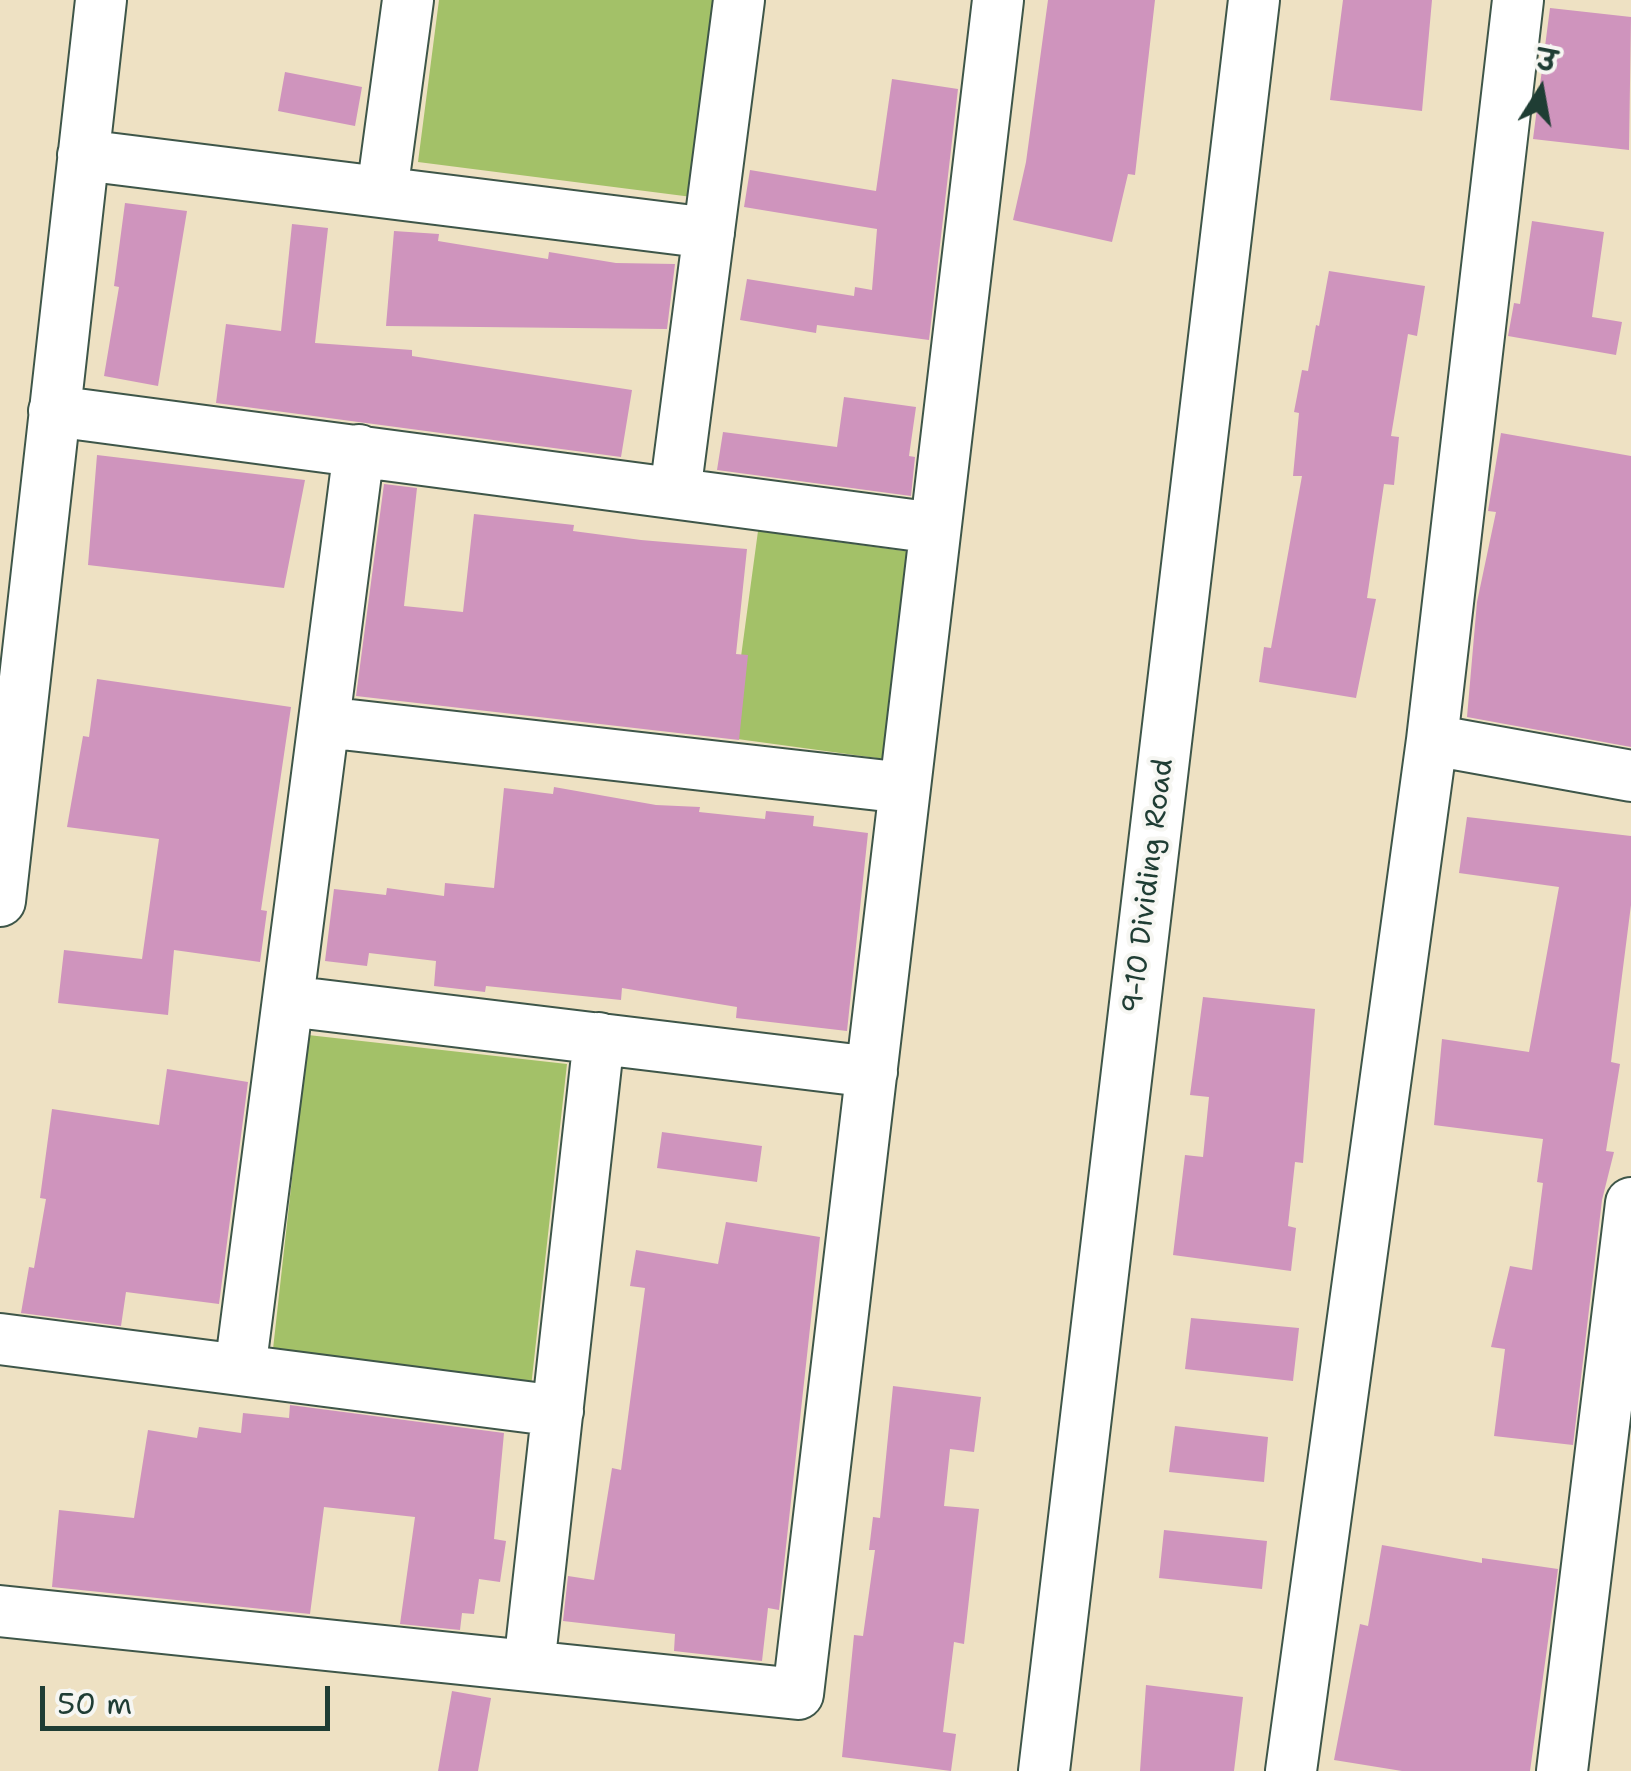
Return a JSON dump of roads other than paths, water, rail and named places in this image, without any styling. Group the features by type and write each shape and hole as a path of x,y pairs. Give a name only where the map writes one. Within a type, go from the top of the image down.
{"street":[{"path":"0,901 9,739 54,411 101,0"},
{"path":"382,192 408,0"},
{"path":"675,492 740,0"},
{"path":"0,1611 798,1694 998,0"},
{"name":"9-10 Dividing Road","path":"1044,1771 1254,0"},
{"path":"1290,1771 1432,740 1518,0"},
{"path":"84,154 709,233"},
{"path":"54,411 936,528"},
{"path":"240,1370 359,450"},
{"path":"324,722 905,788"},
{"path":"1432,740 1631,776"},
{"path":"288,1002 872,1072"},
{"path":"528,1666 599,1038"},
{"path":"1562,1771 1631,1203"},
{"path":"0,1339 558,1411"}]}
